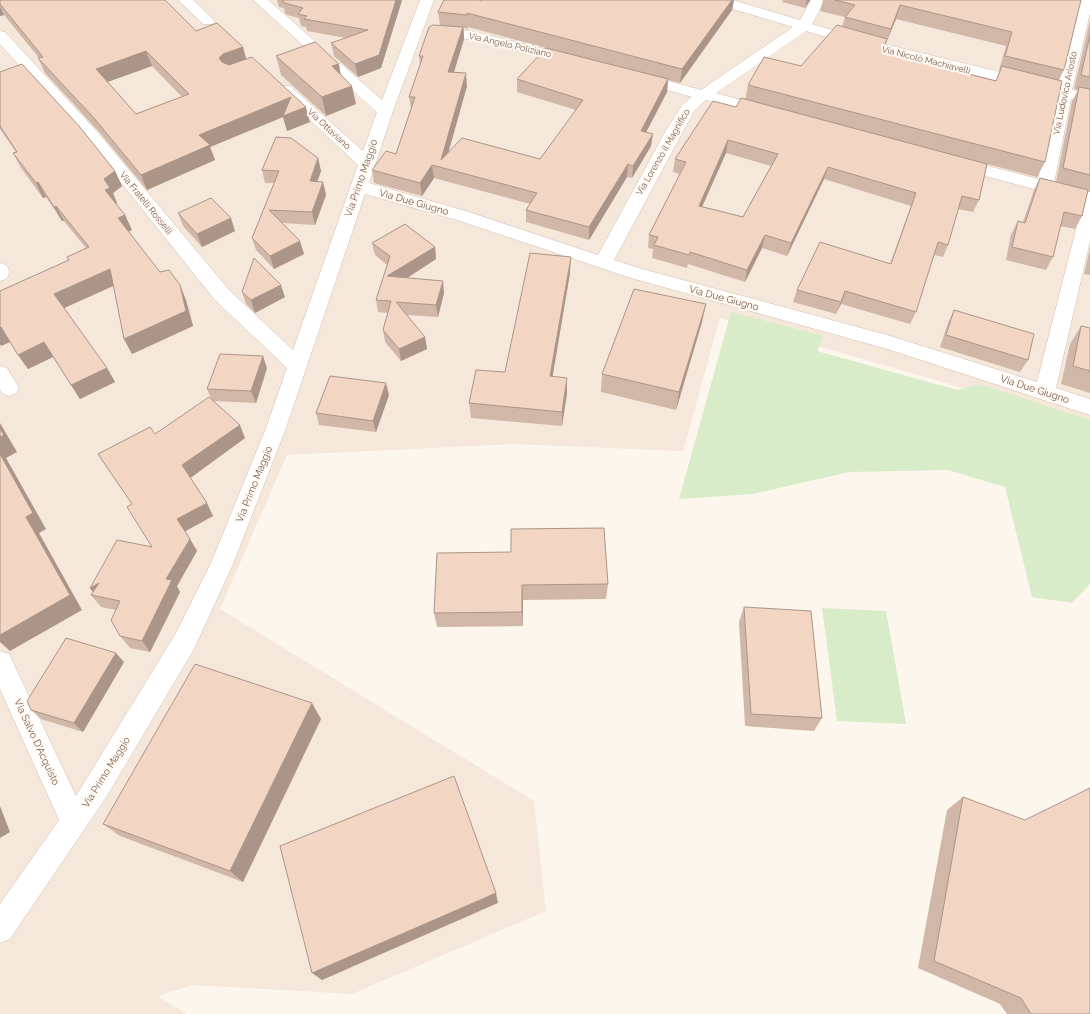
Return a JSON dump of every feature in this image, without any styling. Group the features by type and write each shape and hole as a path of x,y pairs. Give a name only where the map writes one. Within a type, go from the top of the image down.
{"street":[{"path":"185,0 208,21"},
{"path":"260,0 385,111"},
{"name":"Via Primo Maggio","path":"0,930 98,787 158,688 199,614 222,564 276,428 358,186 427,0"},
{"name":"Via Nicolò Machiavelli","path":"718,0 865,44 1090,99"},
{"name":"Via Lorenzo il Magnifico","path":"603,263 672,134 688,108 703,95 804,26 818,0"},
{"name":"Via Ludovico Ariosto","path":"1045,186 1064,93 1086,0"},
{"name":"Via Angelo Poliziano","path":"416,30 476,36 589,65"},
{"name":"Via Fratelli Rosselli","path":"0,35 92,137 226,300 297,366"},
{"path":"627,75 779,115"},
{"name":"Via Ottaviano","path":"275,79 366,164"},
{"path":"946,160 1090,198"},
{"name":"Via Due Giugno","path":"358,186 463,216 656,280 887,342 1090,407"},
{"path":"1045,392 1090,204"},
{"path":"0,269 0,275"},
{"name":"Via Salvo D'Acquisto","path":"0,662 74,822"}],"shaded area":[{"path":"0,0 1090,0 1090,429 1071,419 720,318 683,451 513,444 287,455 220,609 534,801 546,911 352,994 192,985 158,996 187,1014 0,1014"}],"green space":[{"path":"731,312 823,336 817,351 957,390 978,384 1090,420 1090,584 1072,603 1032,597 1005,487 948,470 849,472 753,494 679,499"},
{"path":"822,608 886,611 906,724 837,721"}],"building":[{"path":"0,0 165,0 196,31 217,23 243,47 223,54 219,58 222,62 229,65 252,57 306,107 283,116 291,97 199,135 210,145 141,175 94,118 38,58 43,57 0,4","holes":["146,51 189,94 136,114 96,69"]},
{"path":"396,0 379,55 355,64 331,43 368,30 304,19 307,16 298,14 303,8 285,3 282,1"},
{"path":"444,0 732,0 682,69 467,13 467,15 438,12"},
{"path":"835,0 1081,0 1064,70 1005,56 1012,32 900,5 891,29 845,17 855,5"},
{"path":"433,25 463,27 448,72 466,73 441,160 462,138 540,159 583,100 517,79 546,48 668,79 641,131 653,134 633,166 628,164 589,227 526,210 537,193 432,165 420,183 372,170 386,151 396,154 415,97 409,97 423,56 419,56 429,27"},
{"path":"837,25 887,39 883,48 908,56 906,58 996,81 1002,66 1062,81 1045,162 748,85 764,57 801,66"},
{"path":"1090,35 1090,77 1081,75"},
{"path":"315,42 339,64 332,66 352,86 322,97 276,56"},
{"path":"22,64 79,126 115,171 104,179 110,188 105,190 125,215 118,218 160,272 169,270 180,285 186,311 124,339 110,269 54,294 107,368 71,385 44,342 18,355 1,327 0,328 0,291 69,260 67,257 89,247 56,206 54,207 38,182 36,183 13,153 17,152 0,126 0,72"},
{"path":"1079,87 1090,89 1090,175 1063,168"},
{"path":"741,98 987,164 979,200 962,196 948,245 938,242 916,312 845,291 841,302 797,290 820,242 891,264 916,193 828,167 791,243 765,235 747,270 690,252 689,255 654,245 658,237 649,235 686,162 675,159 713,101 736,107","holes":["728,140 778,154 743,217 699,206"]},
{"path":"276,137 291,138 318,158 310,181 323,182 312,212 269,210 300,241 270,256 252,238 279,171 262,170"},
{"path":"1040,178 1088,190 1082,216 1064,212 1053,257 1012,247 1018,221 1025,223"},
{"path":"211,198 231,218 197,234 178,213"},
{"path":"405,224 435,247 387,276 443,281 436,305 396,302 425,337 399,349 383,330 391,301 376,300 390,256 372,243"},
{"path":"530,253 571,257 550,376 567,378 562,412 469,403 476,370 505,372"},
{"path":"254,258 281,285 251,300 242,292"},
{"path":"634,289 706,304 679,392 602,374"},
{"path":"954,310 1034,334 1028,360 946,335"},
{"path":"1081,326 1090,328 1090,371 1073,366"},
{"path":"220,354 263,356 251,391 207,389"},
{"path":"330,376 386,383 373,421 316,413"},
{"path":"209,397 240,425 182,465 207,503 177,519 190,539 166,579 172,580 142,641 120,636 111,620 120,601 91,595 99,583 90,588 117,540 152,547 127,507 132,504 98,454 150,427 155,434"},
{"path":"0,429 4,435 0,437"},
{"path":"0,454 33,513 26,517 70,595 0,635"},
{"path":"604,528 608,584 522,585 522,612 434,613 437,553 511,552 511,529"},
{"path":"744,607 811,611 822,718 751,714"},
{"path":"66,638 116,653 74,723 31,710 27,701"},
{"path":"195,664 312,703 230,871 103,824"},
{"path":"454,776 496,893 312,973 280,846"},
{"path":"1090,788 1090,1014 1031,1014 1021,998 934,961 963,797 1025,820"}]}
